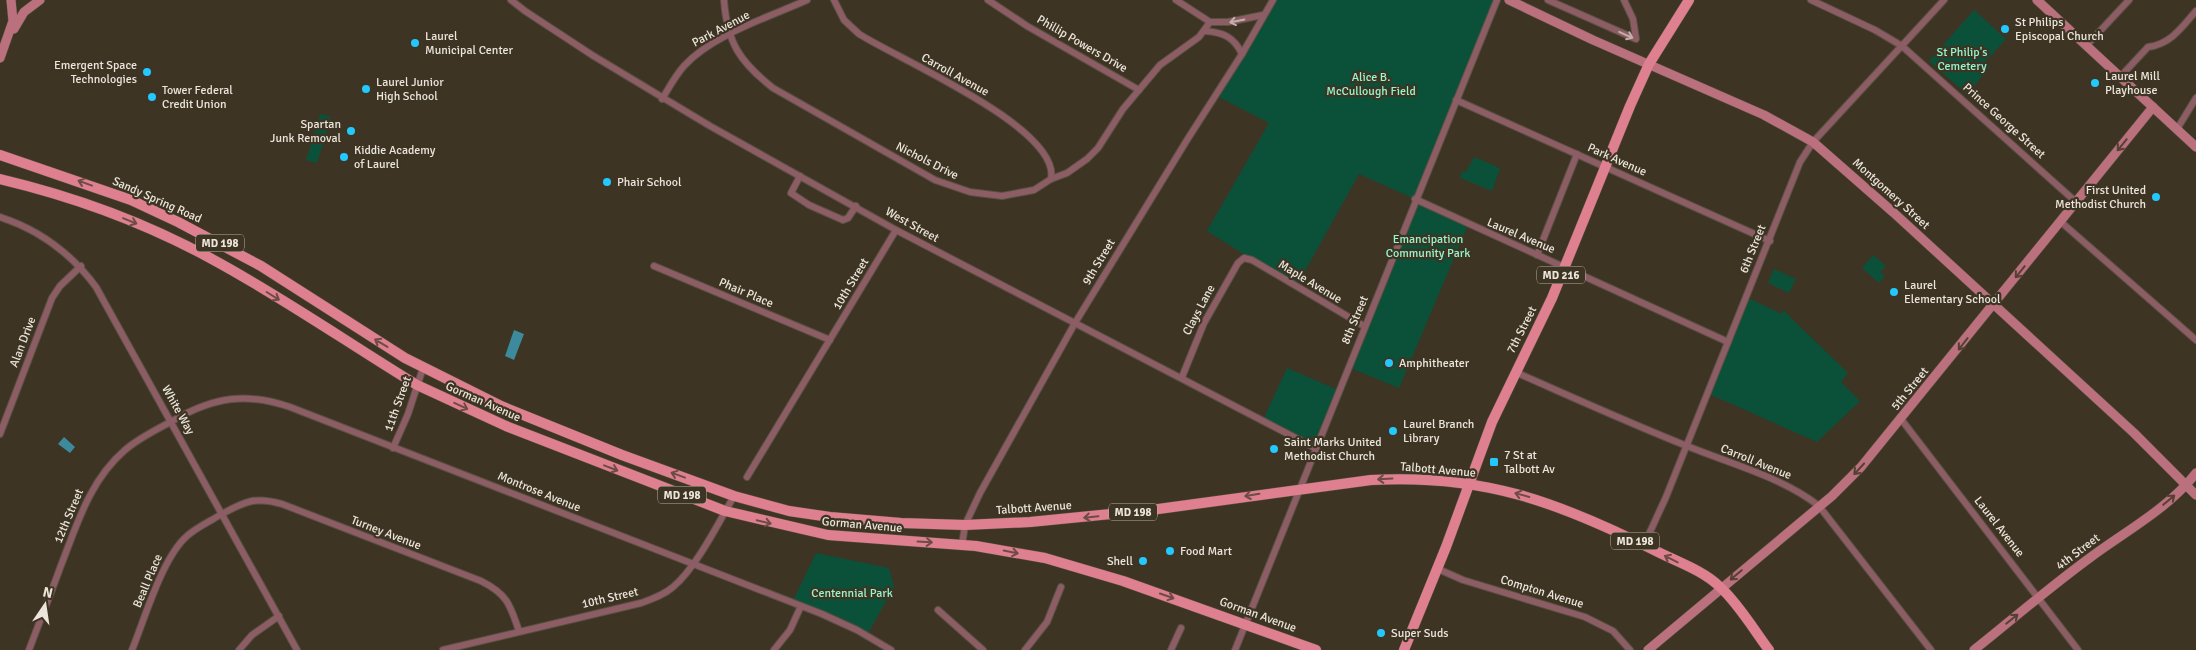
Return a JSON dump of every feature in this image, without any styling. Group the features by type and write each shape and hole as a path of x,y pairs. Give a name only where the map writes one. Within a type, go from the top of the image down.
{"main road":[{"name":"7th Street","path":"1404,650 1438,569 1492,422 1515,372 1537,332 1649,64 1689,0"},
{"name":"Sandy Spring Road","path":"0,155 131,200 218,242 423,368"},
{"name":"MD 198","path":"0,179 85,204 179,242 238,274 417,385"},
{"name":"Gorman Avenue","path":"423,368 501,406 622,455 734,496 789,511 823,516 965,525"},
{"name":"Gorman Avenue","path":"417,385 506,426 725,511 828,535 998,549 1069,564 1246,624 1316,650"},
{"name":"Talbott Avenue","path":"965,525 1097,516 1347,482 1410,478 1468,483 1542,500 1644,545 1705,576 1721,587 1769,650"}],"street":[{"path":"8,40 13,12 11,0"},
{"path":"0,58 24,12 40,0"},
{"name":"West Street","path":"512,0 525,11 662,99 896,230 1182,377 1315,448"},
{"name":"Nichols Drive","path":"724,0 730,35 740,56 756,74 773,88 935,180 970,192 1002,196 1034,190 1051,179 1067,173 1087,159 1160,65 1204,31 1210,22"},
{"name":"Park Avenue","path":"662,99 689,61 730,35 807,0"},
{"name":"Carroll Avenue","path":"834,0 844,20 859,34 997,111 1024,131 1052,164 1051,179"},
{"name":"Phillip Powers Drive","path":"988,0 1027,26 1139,90"},
{"path":"1176,0 1210,22 1228,22 1263,15"},
{"name":"9th Street","path":"962,545 965,525 987,479 1076,322 1205,110 1242,54 1273,0"},
{"name":"8th Street","path":"1235,650 1497,0"},
{"name":"Montgomery Street","path":"1509,0 1764,115 1813,142 1888,207 2196,494"},
{"path":"1548,0 1636,39 1634,18 1624,0"},
{"name":"Prince George Street","path":"1811,0 1875,30 1902,46 2076,202"},
{"name":"6th Street","path":"1644,545 1770,241 1796,172 1813,142 1944,0"},
{"path":"2037,0 2196,147"},
{"path":"2086,46 2129,0"},
{"path":"2120,77 2148,47 2157,46 2171,39 2196,11"},
{"path":"1204,31 1215,31 1228,36 1234,40 1242,54"},
{"path":"2177,129 2196,98"},
{"name":"Park Avenue","path":"1456,100 1770,241"},
{"name":"5th Street","path":"1648,650 1820,506 1864,464 2153,107"},
{"path":"1537,255 1577,154"},
{"path":"800,176 792,191 795,197 843,220 848,218 856,206"},
{"name":"Laurel Avenue","path":"1415,200 1728,342"},
{"name":"White Way","path":"0,217 40,234 81,266 107,304 297,650"},
{"path":"2061,222 2196,340"},
{"name":"10th Street","path":"747,477 896,230"},
{"name":"Maple Avenue","path":"1244,258 1252,260 1364,326"},
{"name":"Clays Lane","path":"1182,377 1209,311 1238,263 1244,258"},
{"name":"Alan Drive","path":"0,434 52,298 60,286 81,266"},
{"name":"Phair Place","path":"654,266 830,340"},
{"name":"11th Street","path":"394,448 423,368"},
{"name":"Carroll Avenue","path":"1515,372 1686,446 1790,487 1820,506 1931,650"},
{"name":"Montrose Avenue","path":"172,421 192,410 218,400 232,398 262,400 290,407 802,606 857,630 891,650"},
{"name":"Laurel Avenue","path":"1901,419 2078,650"},
{"name":"12th Street","path":"29,650 78,519 92,491 108,468 126,449 172,421"},
{"name":"4th Street","path":"1974,650 2187,484 2196,473"},
{"name":"10th Street","path":"443,650 652,599 673,587 692,564 734,496"},
{"name":"Turney Avenue","path":"222,514 247,501 268,500 481,581 498,590 508,600 519,631"},
{"name":"Beall Place","path":"132,650 163,573 175,549 187,535 222,514"},
{"name":"Compton Avenue","path":"1438,569 1464,580 1585,617 1613,630 1630,650"},
{"path":"1025,650 1048,622 1061,587"},
{"path":"774,650 790,630 802,606"},
{"path":"938,610 983,650"},
{"path":"239,650 252,635 279,616"},
{"path":"1172,650 1180,628"}],"green space":[{"name":"Alice B. McCullough Field","path":"1273,0 1497,0 1415,199 1359,174 1296,287 1207,231 1269,123 1215,95"},
{"name":"St Philip's Cemetery","path":"1974,10 2006,39 1985,62 1990,67 1967,94 1929,61"},
{"path":"320,114 331,117 317,163 306,160"},
{"path":"1474,157 1500,168 1492,191 1460,178 1462,171 1466,172"},
{"name":"Emancipation Community Park","path":"1415,199 1468,225 1399,388 1348,367"},
{"path":"1873,255 1886,266 1880,272 1885,276 1879,283 1862,268"},
{"path":"1774,269 1796,279 1789,293 1768,283"},
{"path":"1746,297 1782,314 1783,310 1848,373 1841,382 1860,401 1817,442 1707,393"},
{"path":"1287,368 1338,390 1315,448 1263,420"},
{"name":"Centennial Park","path":"816,553 889,568 894,587 867,635 792,603"}],"water":[{"path":"514,330 524,334 514,360 505,356"},
{"path":"64,437 75,447 70,453 58,444"}],"place":[{"name":"St Philips Episcopal Church","path":"2005,29"},
{"name":"Laurel Municipal Center","path":"415,43"},
{"name":"Emergent Space Technologies","path":"147,72"},
{"name":"Laurel Mill Playhouse","path":"2095,83"},
{"name":"Laurel Junior High School","path":"366,89"},
{"name":"Tower Federal Credit Union","path":"152,97"},
{"name":"Spartan Junk Removal","path":"351,131"},
{"name":"Kiddie Academy of Laurel","path":"344,157"},
{"name":"Phair School","path":"607,182"},
{"name":"First United Methodist Church","path":"2156,197"},
{"name":"Laurel Elementary School","path":"1894,292"},
{"name":"Amphitheater","path":"1389,363"},
{"name":"Laurel Branch Library","path":"1393,431"},
{"name":"Saint Marks United Methodist Church","path":"1274,449"},
{"name":"7 St at Talbott Av","path":"1494,462"},
{"name":"Food Mart","path":"1170,551"},
{"name":"Shell","path":"1143,561"},
{"name":"Super Suds","path":"1381,633"}]}
